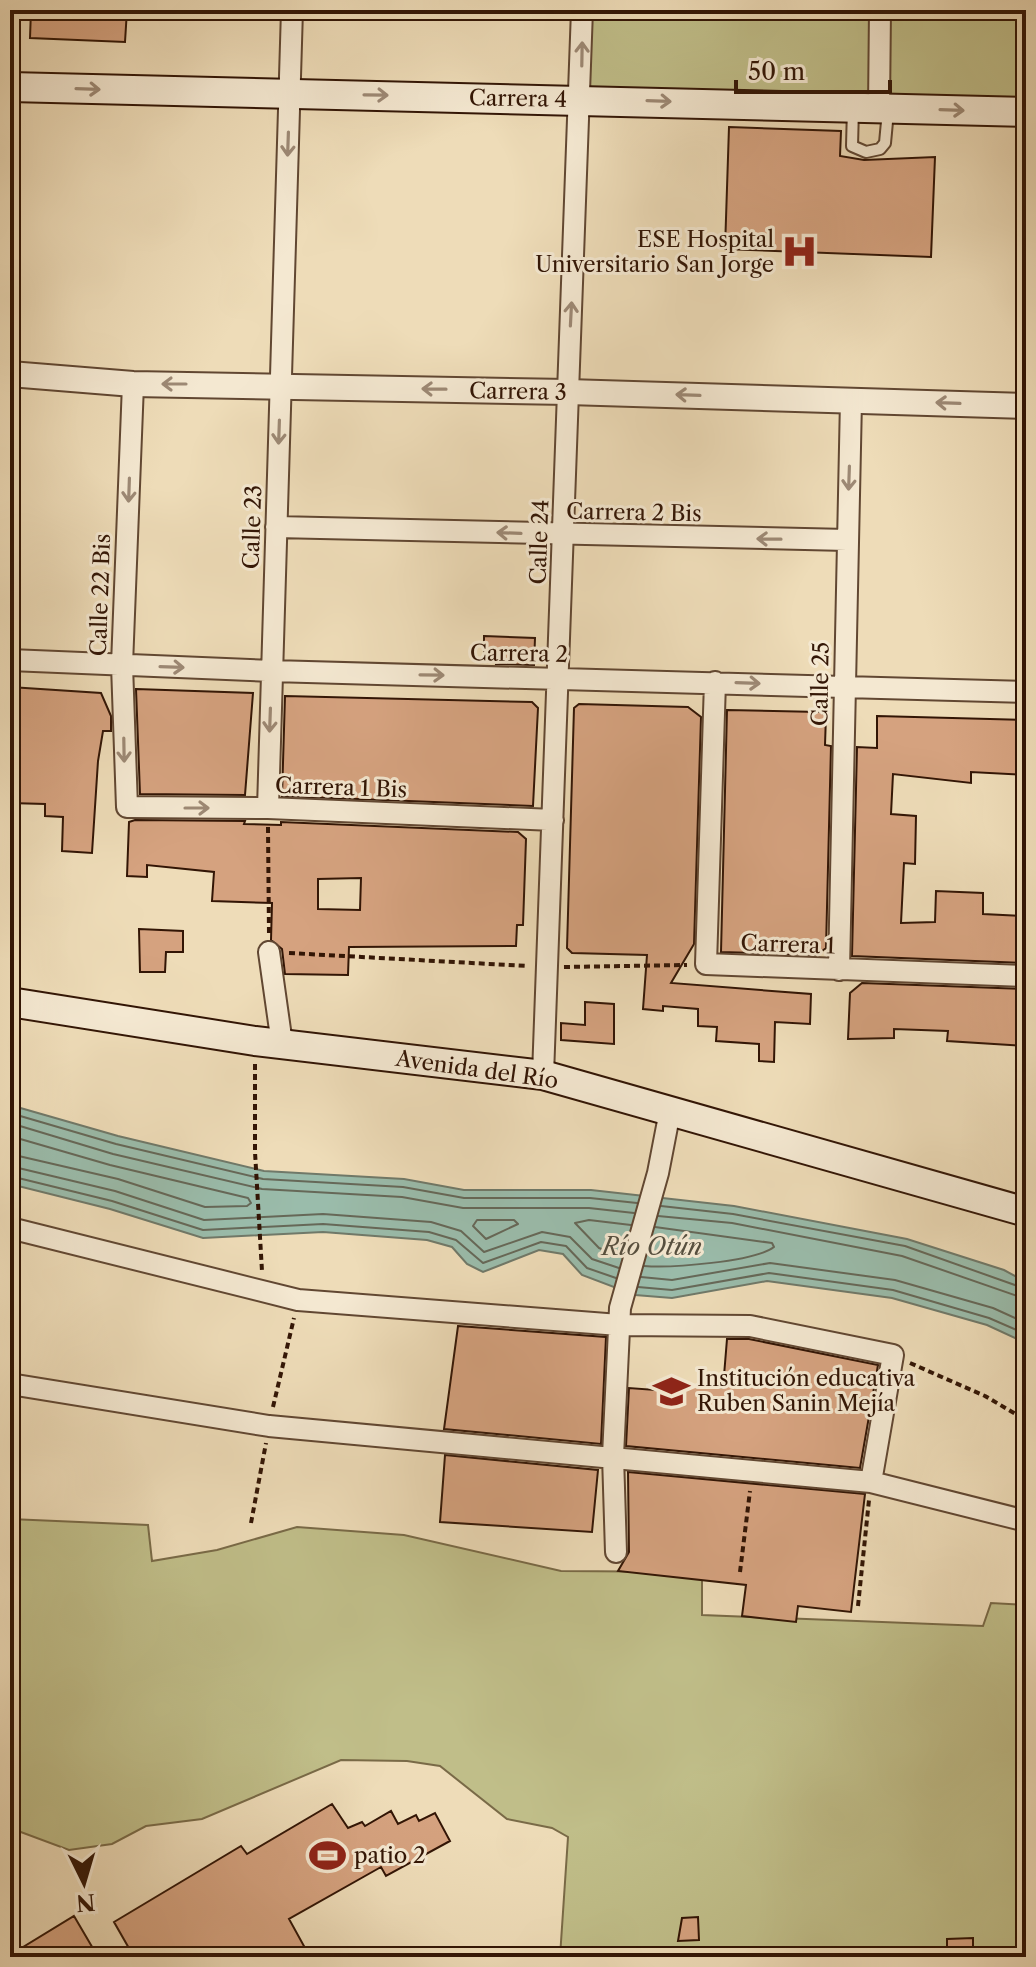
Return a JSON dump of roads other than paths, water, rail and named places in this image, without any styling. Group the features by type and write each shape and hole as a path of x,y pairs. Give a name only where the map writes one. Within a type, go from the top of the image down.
{"main road":[{"name":"Carrera 4","path":"10,87 1026,112"},
{"name":"Avenida del Río","path":"10,1002 268,1042 543,1075 1026,1212"}],"street":[{"name":"Calle 23","path":"268,808 292,10"},
{"name":"Calle 24","path":"543,1075 582,10"},
{"path":"873,107 880,10"},
{"name":"Carrera 3","path":"10,374 133,384 568,392 1026,406"},
{"name":"Calle 22 Bis","path":"127,807 122,665 133,384"},
{"name":"Calle 25","path":"839,970 851,400"},
{"name":"Carrera 2 Bis","path":"276,527 847,540"},
{"name":"Carrera 2","path":"10,660 272,671 1026,692"},
{"name":"Carrera 1","path":"715,682 706,964 1026,976"},
{"name":"Carrera 1 Bis","path":"127,807 268,808 553,820"},
{"path":"268,1042 269,952"},
{"path":"616,1552 613,1456 620,1316 658,1173 670,1111"},
{"path":"10,1228 298,1300 620,1316 750,1326 893,1355 871,1482"},
{"path":"10,1384 269,1426 871,1482 1026,1521"}],"water":[{"name":"Río Otún","path":"10,1105 118,1136 264,1171 404,1179 464,1190 591,1190 734,1206 907,1239 1004,1270 1026,1282 1026,1343 987,1325 892,1298 767,1281 672,1298 635,1295 582,1275 563,1254 539,1250 483,1272 467,1264 452,1247 427,1240 323,1232 203,1238 110,1209 10,1184"}],"place":[{"name":"ESE Hospital Universitario San Jorge","path":"800,252"},
{"name":"Institución educativa Ruben Sanin Mejía","path":"671,1391"},
{"name":"patio 2","path":"328,1855"}]}
